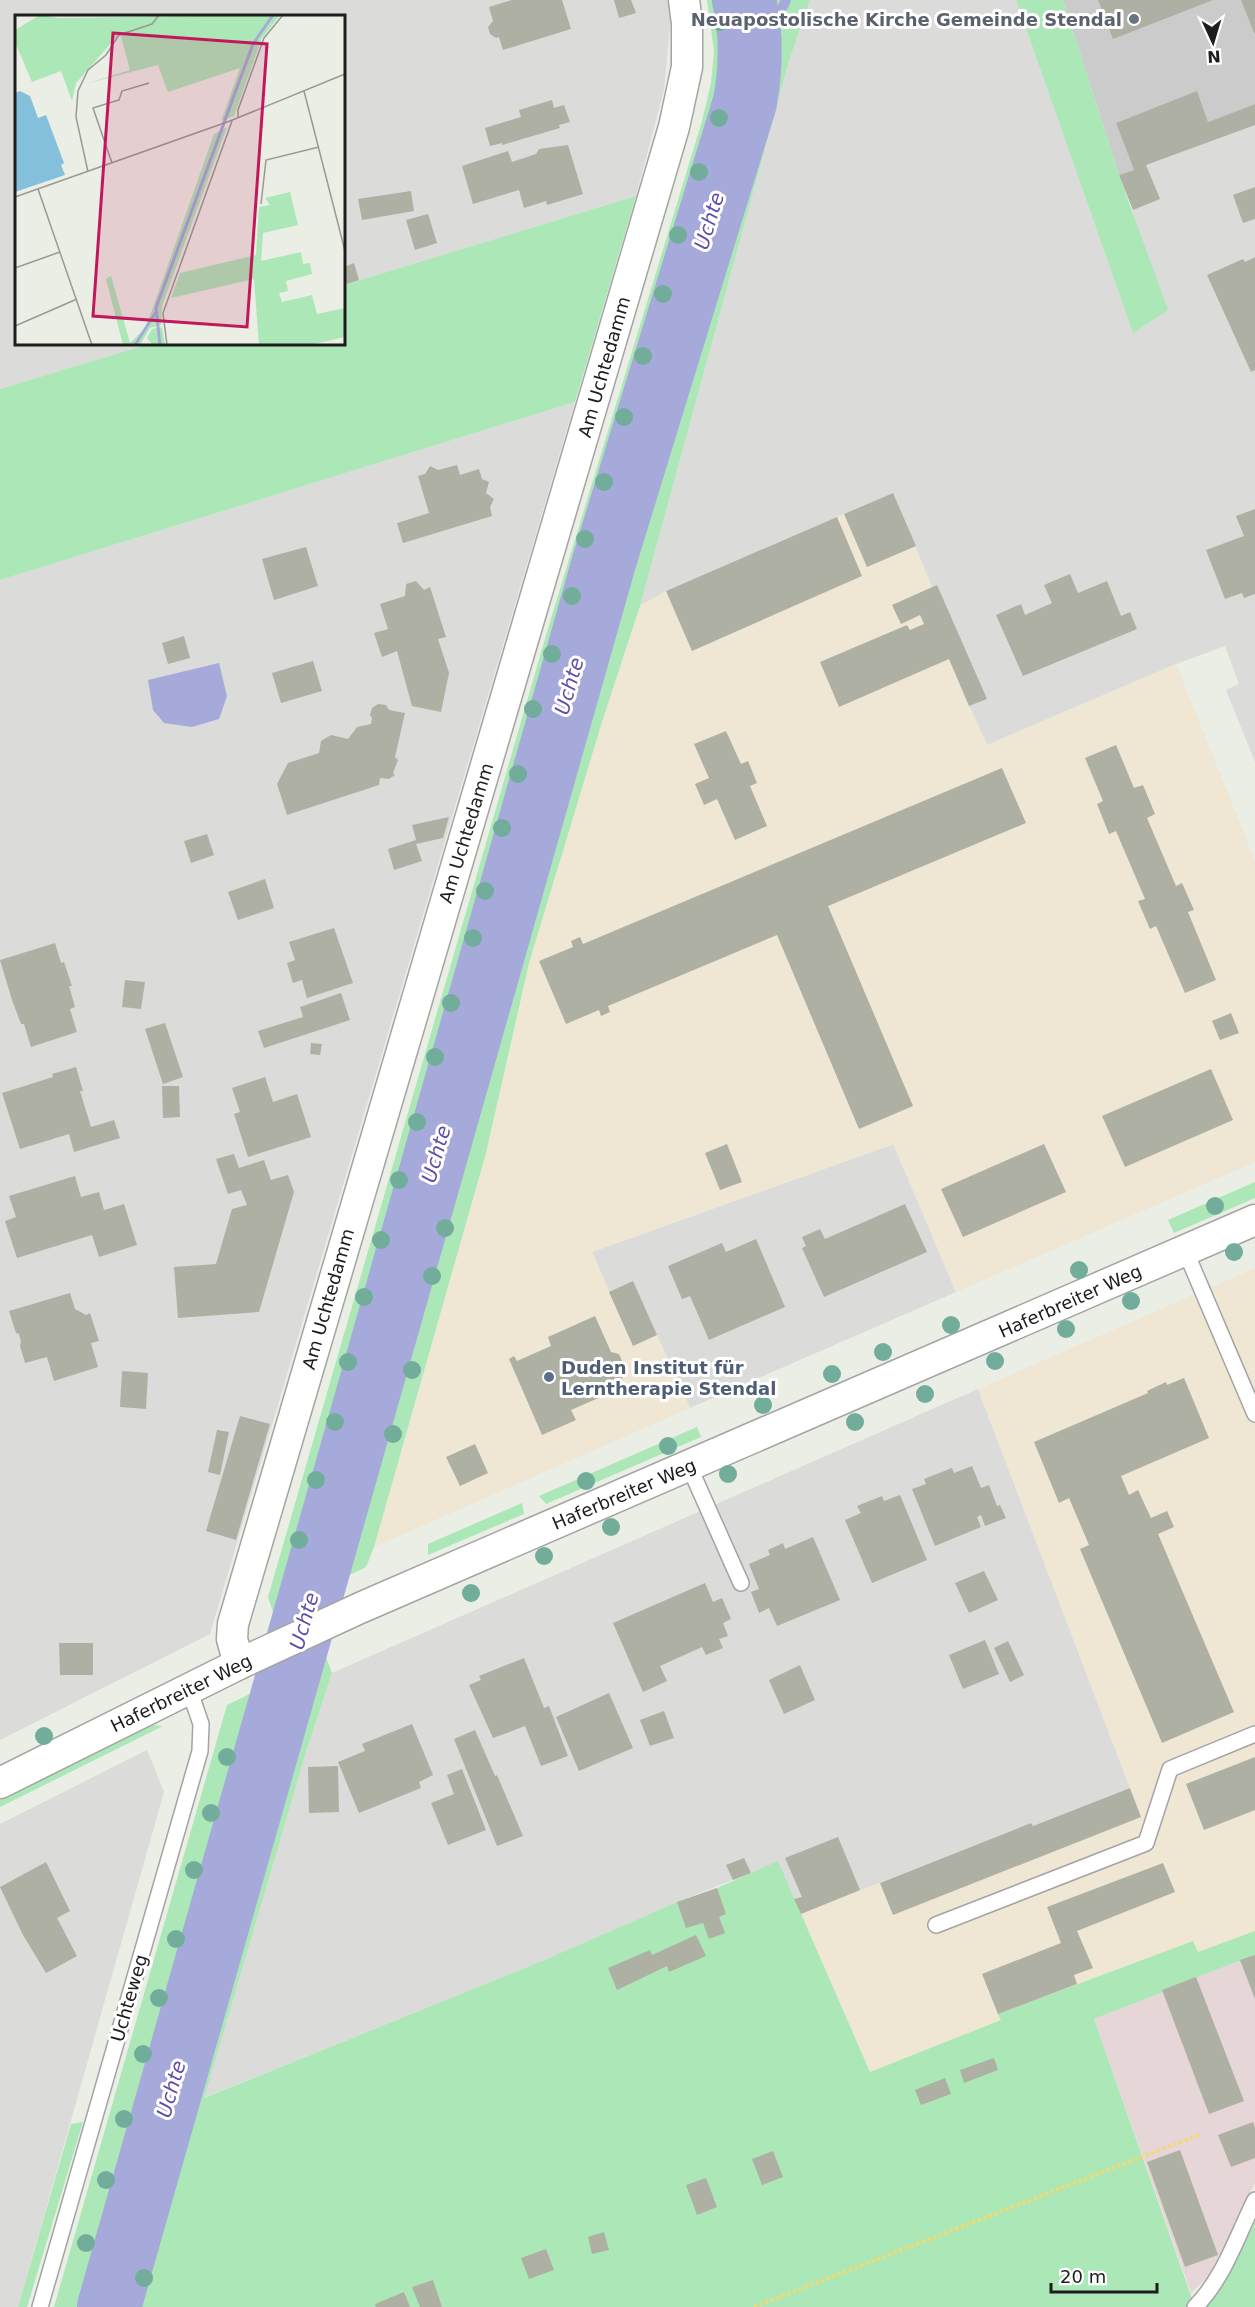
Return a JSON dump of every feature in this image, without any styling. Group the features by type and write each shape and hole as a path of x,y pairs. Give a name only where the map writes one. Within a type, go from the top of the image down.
{"street":[{"name":"Am Uchtedamm","path":"246,1660 232,1639 233,1624 674,127 687,67 687,23 684,0"},
{"name":"Haferbreiter Weg","path":"0,1783 246,1660 360,1608 1255,1220"}],"lane":[{"path":"1185,1250 1255,1414"},
{"path":"689,1466 741,1583"},
{"name":"Uchteweg","path":"40,2307 200,1751 201,1724 189,1689"},
{"path":"936,1925 1146,1843 1170,1769 1255,1734"},
{"path":"1195,2307 1206,2296 1219,2276 1255,2200"}],"path":[{"path":"754,2307 1201,2134"}],"shaded area":[{"path":"0,0 667,0 671,15 664,90 636,196 345,285 345,15 15,15 15,345 146,345 0,389"},
{"path":"810,0 1016,0 1133,333 1133,210 1119,175 1134,170 1116,123 1197,91 1209,122 1255,104 1255,762 1226,690 1239,684 1225,646 1176,664 987,745 969,706 901,624 892,605 932,587 893,493 666,591 640,606 789,61"},
{"path":"1063,0 1255,0 1255,104 1208,122 1197,92 1116,123 1134,170 1119,175"},
{"path":"575,402 210,1634 0,1740 0,580"},
{"path":"893,493 932,587 892,605 901,624 920,615 935,628 987,745 1176,664 1255,861 1255,1162 956,1292 893,1144 592,1252 633,1345 657,1335 690,1408 374,1547 486,1153 529,963 602,722 640,606 666,591"},
{"path":"894,1144 956,1292 690,1408 657,1335 633,1346 592,1252"},
{"path":"1255,1268 1255,1931 1198,1952 1193,1941 999,2014 1001,2020 870,2072 801,1914 1031,1823 1033,1826 1130,1788 978,1389"},
{"path":"978,1389 1130,1788 1033,1826 1031,1823 801,1914 778,1862 677,1902 542,1961 203,2098 306,1752 332,1673"},
{"path":"147,1750 164,1792 18,2307 0,2307 0,1824"},
{"path":"1255,1955 1255,2183 1209,2276 1191,2293 1094,2019 1163,1992 1162,1990"}],"green space":[{"path":"707,0 810,0 789,61 640,606 602,722 529,963 486,1153 374,1547 366,1567 273,1612 268,1597 547,632 702,121 711,83 714,51"},
{"path":"1016,0 1063,0 1119,175 1168,310 1133,333"},
{"path":"636,196 575,402 0,580 0,389 146,345 345,345 345,285"},
{"path":"1255,1182 1255,1198 1174,1233 1168,1220"},
{"path":"697,1427 701,1437 546,1504 539,1496"},
{"path":"522,1503 524,1514 428,1555 428,1544"},
{"path":"326,1657 332,1673 306,1752 204,2098 542,1961 778,1861 870,2072 1001,2020 998,2014 1193,1941 1198,1952 1255,1931 1255,1955 1094,2019 1195,2307 54,2307 227,1705"},
{"path":"151,1725 163,1726 0,1807 0,1800"},
{"path":"83,2122 27,2307 18,2307 71,2124"},
{"path":"1255,2222 1255,2307 1205,2307 1218,2293"}],"water":[{"path":"219,663 227,696 219,719 192,727 164,723 153,710 148,680"}],"building":[{"path":"512,0 562,0 571,29 503,50 499,37 496,38 490,34 488,27 493,21 489,7"},
{"path":"614,0 631,0 636,13 619,18"},
{"name":"Neuapostolische Kirche Gemeinde Stendal","path":"1098,0 1213,0 1113,39"},
{"path":"1241,0 1255,0 1255,35"},
{"path":"1197,91 1208,122 1255,104 1255,125 1146,165 1160,199 1133,210 1119,175 1134,170 1116,123"},
{"path":"552,100 554,108 564,105 570,122 559,125 560,128 502,145 502,143 490,146 485,128 521,117 519,110"},
{"path":"568,145 583,194 547,205 546,201 524,208 519,190 473,204 462,166 508,151 512,162 536,154 539,149"},
{"path":"1255,187 1255,219 1243,223 1233,195"},
{"path":"411,191 414,211 362,220 358,199"},
{"path":"428,214 437,243 415,250 406,220"},
{"path":"1255,257 1255,370 1251,372 1207,275 1243,259 1245,262"},
{"path":"354,263 359,280 345,285 345,267"},
{"path":"457,465 460,475 479,469 482,479 489,482 486,493 494,499 490,507 492,516 403,543 397,523 429,513 418,476 425,474 430,466 438,470"},
{"path":"893,493 916,546 867,567 844,514"},
{"path":"1255,509 1255,594 1244,598 1242,593 1225,599 1206,550 1244,536 1236,516"},
{"path":"837,517 862,576 692,651 666,591"},
{"path":"306,547 318,586 274,600 262,559"},
{"path":"1070,574 1078,593 1107,581 1121,616 1130,612 1137,629 1023,676 996,615 1021,604 1025,615 1052,603 1044,585"},
{"path":"416,581 424,590 430,587 446,637 438,639 449,673 441,712 412,706 397,651 382,657 374,633 388,629 380,604 405,596 406,584"},
{"path":"937,585 987,699 969,706 949,659 839,707 820,662 907,625 910,630 924,624 920,615 901,624 892,605"},
{"path":"184,636 190,658 168,664 162,643"},
{"path":"313,661 322,691 281,703 272,673"},
{"path":"378,704 386,705 389,710 405,713 395,757 398,760 393,773 395,775 389,779 380,778 379,785 287,815 277,784 288,763 319,753 321,741 331,735 348,739 357,727 371,724 372,708"},
{"path":"726,731 741,764 748,761 757,783 750,786 767,826 735,840 717,799 704,805 695,784 709,778 694,744"},
{"path":"1116,745 1134,788 1143,785 1155,814 1147,818 1176,886 1182,883 1194,910 1188,912 1216,980 1185,993 1156,926 1150,929 1138,901 1145,899 1116,831 1109,834 1097,804 1103,801 1085,758"},
{"path":"1002,768 1026,823 828,906 913,1106 859,1129 777,935 608,1006 610,1012 601,1016 599,1010 566,1024 539,961 573,947 571,941 580,937 583,944"},
{"path":"449,817 443,838 416,844 422,861 394,870 388,849 416,840 412,825"},
{"path":"207,834 214,855 191,863 184,841"},
{"path":"265,879 274,908 238,920 228,892"},
{"path":"334,928 353,983 307,998 302,980 293,983 287,963 295,960 289,942"},
{"path":"55,943 72,986 69,986 75,1007 70,1009 77,1032 31,1047 24,1024 21,1024 12,1000 0,960"},
{"path":"125,980 145,982 141,1009 122,1007"},
{"path":"341,993 350,1020 264,1048 258,1031 303,1017 300,1007"},
{"path":"1231,1013 1239,1033 1220,1040 1212,1021"},
{"path":"165,1023 183,1077 163,1084 145,1029"},
{"path":"311,1043 322,1044 320,1055 310,1054"},
{"path":"76,1067 83,1091 80,1091 91,1127 114,1120 120,1138 74,1152 69,1134 20,1149 2,1093 53,1077 52,1074"},
{"path":"1211,1069 1233,1120 1125,1167 1102,1116"},
{"path":"265,1077 273,1102 297,1094 311,1137 248,1157 234,1114 240,1112 232,1088"},
{"path":"162,1086 179,1086 180,1117 163,1118"},
{"path":"727,1144 742,1182 720,1190 705,1153"},
{"path":"1044,1144 1066,1192 963,1237 941,1189"},
{"path":"234,1154 239,1168 264,1160 271,1180 288,1175 294,1192 259,1312 178,1318 174,1267 216,1264 232,1209 247,1205 241,1190 228,1194 216,1159"},
{"path":"75,1176 81,1197 99,1192 104,1210 124,1204 137,1245 99,1257 92,1235 17,1258 5,1221 16,1217 9,1196"},
{"path":"905,1204 927,1252 824,1297 802,1248 806,1246 802,1237 820,1229 825,1239"},
{"path":"756,1239 785,1307 709,1340 690,1296 682,1299 668,1266 722,1243 726,1252"},
{"path":"633,1281 657,1335 633,1346 609,1292"},
{"path":"70,1293 75,1309 86,1315 90,1313 99,1341 91,1343 98,1367 54,1381 47,1357 25,1363 19,1334 16,1333 9,1311"},
{"path":"595,1316 611,1352 619,1354 625,1368 623,1380 600,1390 603,1396 571,1410 576,1420 542,1435 509,1359 514,1356 517,1361 551,1346 548,1337"},
{"path":"122,1371 148,1373 146,1409 120,1407"},
{"path":"1184,1378 1209,1438 1121,1476 1129,1495 1138,1490 1151,1518 1167,1511 1174,1527 1158,1534 1234,1712 1162,1743 1080,1549 1089,1545 1069,1498 1059,1503 1034,1442 1148,1393 1147,1391 1166,1382 1167,1385"},
{"path":"240,1416 270,1424 236,1540 206,1531"},
{"path":"217,1430 229,1432 220,1475 208,1472"},
{"path":"475,1444 488,1473 460,1486 446,1457"},
{"path":"972,1466 981,1488 989,1485 997,1506 1000,1505 1006,1518 985,1526 981,1515 977,1517 981,1527 935,1546 912,1489 926,1484 924,1479 952,1468 954,1473"},
{"path":"900,1495 927,1560 872,1583 845,1520 861,1513 857,1506 882,1496 884,1501"},
{"path":"813,1537 840,1600 777,1626 769,1608 759,1613 751,1592 759,1589 749,1564 770,1555 768,1550 783,1543 785,1549"},
{"path":"984,1571 998,1600 969,1613 955,1583"},
{"path":"705,1583 713,1602 722,1598 731,1619 723,1623 728,1636 719,1639 723,1648 706,1655 702,1647 660,1666 667,1681 643,1692 613,1623"},
{"path":"985,1640 999,1674 963,1689 949,1655"},
{"path":"1008,1641 1024,1675 1010,1682 994,1648"},
{"path":"59,1643 93,1643 93,1675 60,1675"},
{"path":"524,1658 544,1708 549,1706 568,1756 541,1766 525,1726 493,1738 469,1685 481,1680 479,1676"},
{"path":"800,1665 815,1700 784,1714 769,1680"},
{"path":"609,1693 633,1748 579,1771 556,1717"},
{"path":"664,1711 674,1738 650,1746 640,1720"},
{"path":"412,1724 433,1775 419,1782 421,1788 359,1813 338,1762 365,1751 362,1744"},
{"path":"475,1730 523,1836 497,1846 454,1739"},
{"path":"1255,1757 1255,1810 1204,1830 1186,1784"},
{"path":"338,1766 339,1812 309,1813 308,1767"},
{"path":"462,1769 486,1830 448,1845 431,1803 454,1794 447,1775"},
{"path":"1130,1788 1141,1817 893,1915 880,1883 1031,1823 1033,1826"},
{"path":"838,1837 860,1890 801,1914 794,1899 802,1897 785,1858"},
{"path":"744,1858 751,1873 733,1880 726,1865"},
{"path":"46,1862 70,1911 57,1918 77,1956 46,1973 23,1935 0,1887"},
{"path":"1163,1863 1175,1892 1077,1931 1093,1968 1074,1975 1077,1984 998,2014 982,1974 1061,1943 1047,1907"},
{"path":"717,1888 726,1914 719,1917 725,1933 709,1939 703,1923 686,1928 677,1902"},
{"path":"696,1935 706,1956 669,1972 667,1966 617,1990 608,1968 650,1950 652,1955"},
{"path":"1255,1955 1255,1999 1240,1960"},
{"path":"1196,1977 1244,2101 1209,2114 1162,1990"},
{"path":"994,2058 998,2070 964,2083 960,2070"},
{"path":"945,2078 951,2094 921,2105 915,2090"},
{"path":"1253,2122 1255,2158 1231,2167 1218,2135"},
{"path":"1180,2150 1218,2255 1185,2267 1147,2162"},
{"path":"773,2151 783,2177 762,2185 752,2159"},
{"path":"706,2178 717,2207 697,2215 686,2185"},
{"path":"604,2232 609,2250 592,2254 588,2237"},
{"path":"546,2249 554,2270 529,2279 521,2258"},
{"path":"433,2280 442,2307 420,2307 412,2287"},
{"path":"404,2292 410,2307 376,2307 375,2304"}],"waterway":[{"name":"Uchte","path":"109,2307 604,562 745,102 750,51 744,0"},
{"path":"751,71 786,0"}],"place":[{"name":"Neuapostolische Kirche Gemeinde Stendal","path":"1134,19"},
{"name":"Duden Institut für Lerntherapie Stendal","path":"549,1377"}]}
